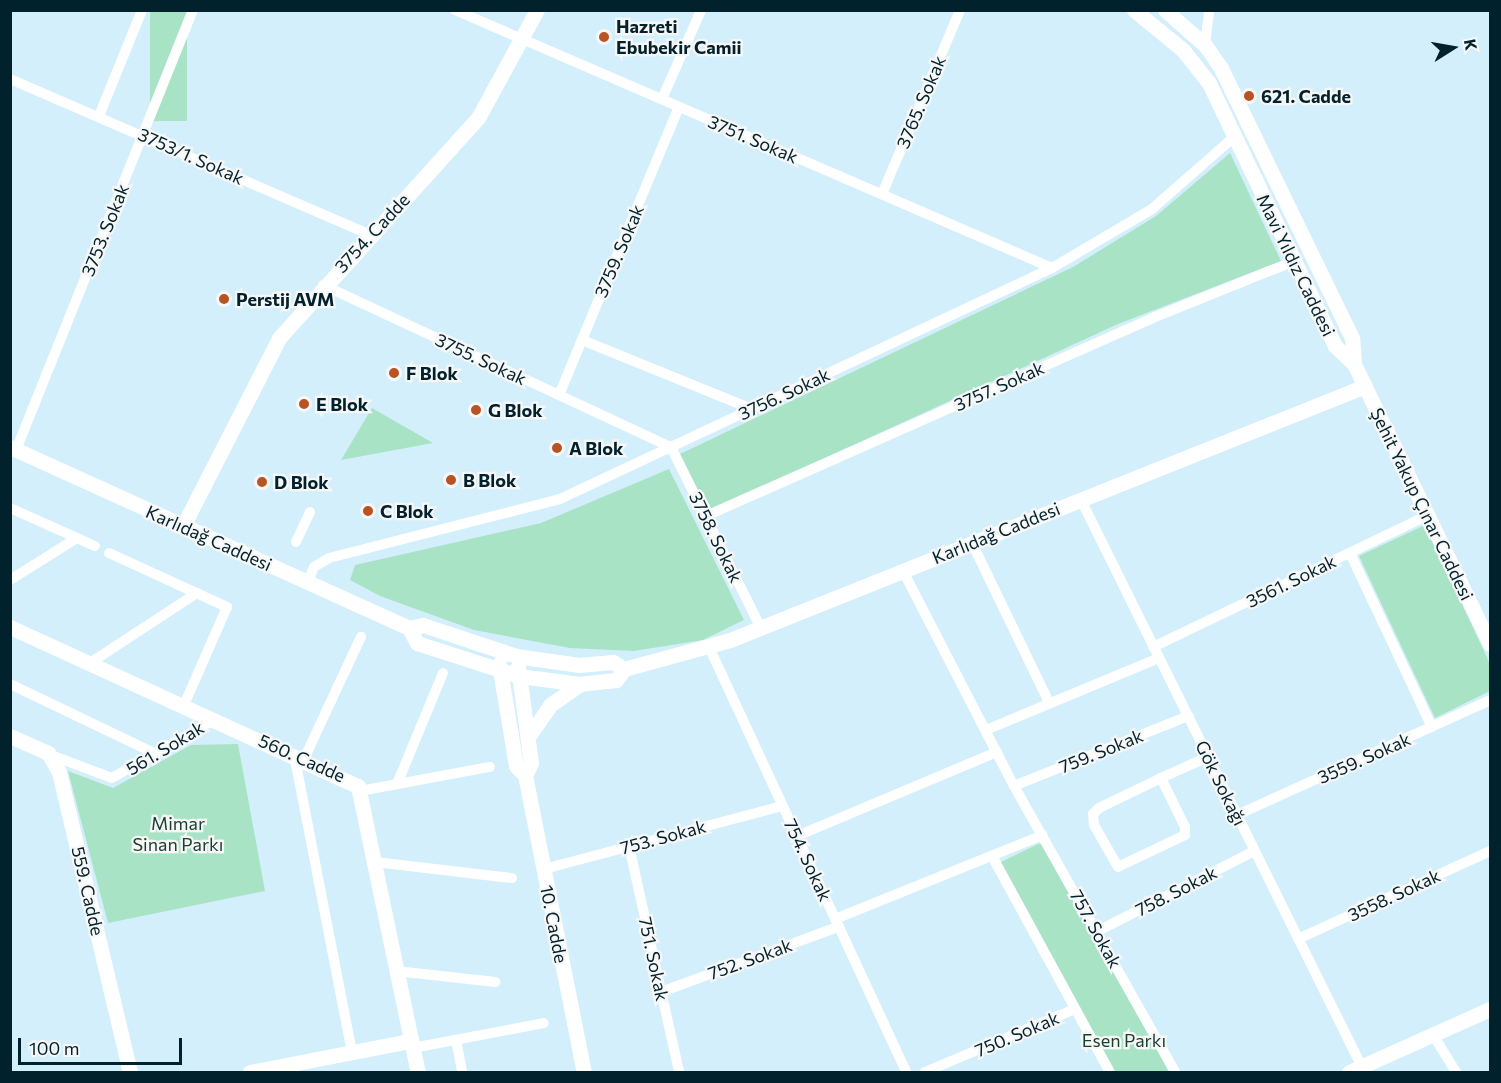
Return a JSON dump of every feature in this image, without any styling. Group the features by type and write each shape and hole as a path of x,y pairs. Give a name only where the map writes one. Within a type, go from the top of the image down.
{"main road":[{"name":"3754. Cadde","path":"183,526 279,338 324,285 478,118 524,41 537,10"},
{"name":"Mavi Yıldız Caddesi","path":"1134,10 1168,36 1209,83 1335,346 1354,364"},
{"name":"Mavi Yıldız Caddesi","path":"1165,10 1205,45 1223,72 1352,338 1354,364"},
{"path":"1168,36 1178,21"},
{"name":"Şehit Yakup Çınar Caddesi","path":"1354,364 1491,644"},
{"name":"Karlıdağ Caddesi","path":"409,628 417,643 501,672 580,684 616,680 624,669 709,647 761,628 1365,386"},
{"name":"Karlıdağ Caddesi","path":"13,449 409,628 423,625 516,656 579,664 613,662 624,669"},
{"name":"560. Cadde","path":"10,627 350,780 360,791 418,1072"},
{"name":"10. Cadde","path":"497,651 516,766 525,775 584,1072"},
{"name":"10. Cadde","path":"516,656 531,764 525,775"},
{"path":"528,737 550,705 580,684"},
{"path":"10,736 48,753"},
{"name":"559. Cadde","path":"48,753 59,772 76,837 130,1072"},
{"path":"1355,1070 1491,1009"},
{"path":"250,1072 273,1070 352,1052 411,1044"}],"street":[{"path":"99,116 142,10"},
{"name":"3753. Sokak","path":"13,449 193,10"},
{"name":"3751. Sokak","path":"454,10 1052,268"},
{"path":"662,99 701,10"},
{"name":"3765. Sokak","path":"882,194 960,10"},
{"path":"1205,45 1209,10"},
{"name":"3753/1. Sokak","path":"10,79 370,235"},
{"name":"3759. Sokak","path":"559,395 679,107"},
{"name":"3756. Sokak","path":"307,583 314,567 329,558 560,499 1052,268 1152,208 1235,136"},
{"name":"3757. Sokak","path":"706,516 1155,317 1294,261"},
{"name":"3755. Sokak","path":"324,285 672,447"},
{"path":"582,340 752,409"},
{"name":"3758. Sokak","path":"672,447 761,628"},
{"name":"Gök Sokağı","path":"1081,500 1298,939 1355,1070"},
{"path":"10,508 94,546"},
{"path":"296,542 310,512"},
{"name":"3561. Sokak","path":"1153,647 1429,515"},
{"path":"10,580 77,538"},
{"path":"972,543 1049,702"},
{"path":"109,553 227,607 184,705"},
{"path":"1350,553 1432,727"},
{"name":"757. Sokak","path":"903,571 1014,786 1098,931 1175,1072"},
{"path":"90,663 197,593"},
{"path":"352,1052 299,757 361,637"},
{"name":"754. Sokak","path":"709,647 906,1072"},
{"path":"986,730 1159,658"},
{"path":"397,784 443,673"},
{"path":"10,684 156,754"},
{"name":"3559. Sokak","path":"1237,815 1491,700"},
{"name":"759. Sokak","path":"1014,786 1188,716"},
{"name":"561. Sokak","path":"48,753 112,778 215,719"},
{"path":"797,836 997,752"},
{"path":"1161,778 1185,827 1185,835 1118,867 1094,825 1093,814 1099,808 1161,778 1208,756"},
{"path":"360,791 490,767"},
{"name":"753. Sokak","path":"543,868 782,806"},
{"name":"752. Sokak","path":"661,992 837,923 1043,835"},
{"name":"751. Sokak","path":"628,846 679,1072"},
{"name":"758. Sokak","path":"1098,931 1254,851"},
{"name":"3558. Sokak","path":"1298,939 1491,851"},
{"path":"992,856 1110,1072"},
{"path":"375,862 512,878"},
{"path":"396,971 495,982"},
{"name":"750. Sokak","path":"925,1072 1075,1009"},
{"path":"411,1044 456,1040 544,1023"},
{"path":"1433,1035 1456,1072"},
{"path":"456,1040 462,1072"}],"green space":[{"path":"150,11 187,11 187,121 150,121"},
{"path":"1230,153 1281,261 1118,324 707,512 680,454 1073,267 1156,216"},
{"path":"372,408 433,443 341,460"},
{"path":"669,469 744,620 703,640 634,651 570,648 474,630 380,596 350,580 355,565 541,523"},
{"path":"1425,525 1490,664 1490,691 1435,718 1359,556"},
{"name":"Mimar Sinan Parkı","path":"238,744 265,891 108,923 68,771 113,788 191,745"},
{"name":"Esen Parkı","path":"1038,844 1045,844 1169,1072 1114,1072 1001,862"}],"place":[{"name":"Hazreti Ebubekir Camii","path":"604,37"},
{"name":"621. Cadde","path":"1249,96"},
{"name":"Perstij AVM","path":"224,299"},
{"name":"F Blok","path":"394,373"},
{"name":"E Blok","path":"304,404"},
{"name":"G Blok","path":"476,410"},
{"name":"A Blok","path":"557,448"},
{"name":"B Blok","path":"451,480"},
{"name":"D Blok","path":"262,482"},
{"name":"C Blok","path":"368,511"}]}
